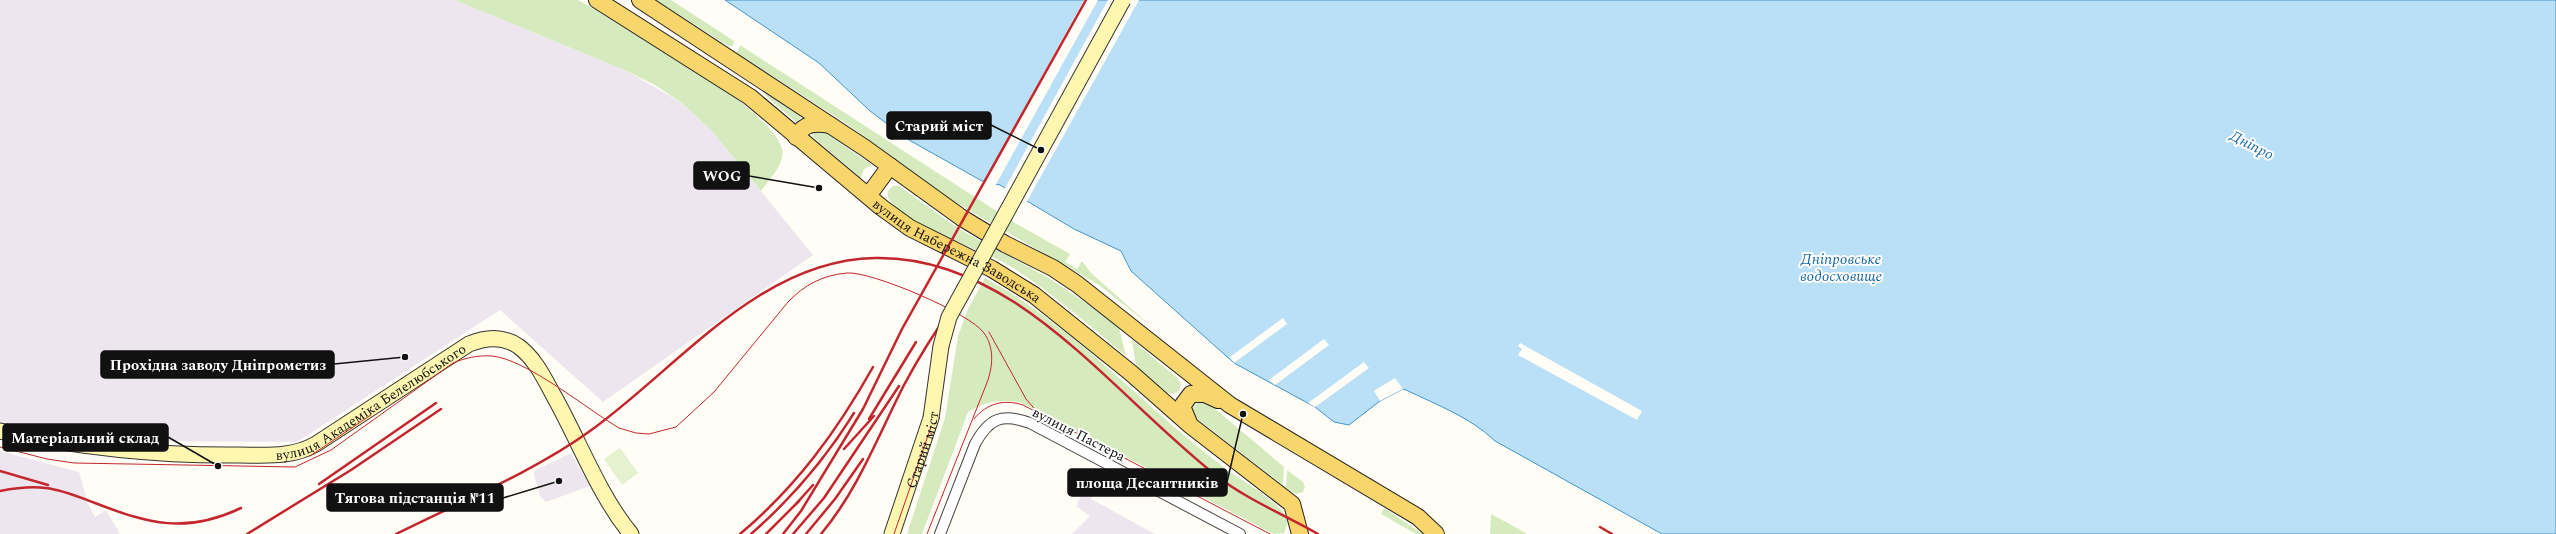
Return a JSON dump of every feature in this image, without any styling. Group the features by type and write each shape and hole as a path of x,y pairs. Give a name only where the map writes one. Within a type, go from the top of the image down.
{"main road":[{"name":"вулиця Набережна Заводська","path":"597,0 750,97 868,196 910,228 992,269 1034,295 1131,373 1191,426 1292,504 1299,531"},
{"path":"640,0 831,125 962,218 1005,244 1053,268 1077,284 1230,405 1297,447 1418,517 1436,534"},
{"path":"796,137 804,127 810,124 831,125"},
{"path":"868,196 890,166"},
{"path":"1191,426 1182,406 1191,394 1205,394 1230,405"}],"street":[{"name":"Старий міст","path":"892,534 931,418 941,346 950,317 1124,0"},
{"name":"вулиця Академіка Белелюбського","path":"0,431 56,442 190,455 290,454 316,444 469,344 479,340 500,339 518,347 540,371 616,514 631,534"},
{"name":"вулиця Пастера","path":"940,534 975,444 982,432 991,423 1002,418 1015,418 1030,423 1240,534"}],"shaded area":[{"path":"0,0 455,0 627,71 682,103 711,130 813,255 603,402 500,310 297,442 145,441 0,425"},
{"path":"0,451 79,472 88,504 95,517 106,510 120,534 0,534"},
{"path":"571,453 590,486 546,502 540,496 534,471"},
{"path":"1089,480 1099,484 1091,499 1155,534 1072,534 1090,516 1076,506"}],"green space":[{"path":"455,0 578,0 696,70 752,112 772,131 782,149 783,154 779,166 761,191 711,130 682,103 655,85 627,71"},
{"path":"656,0 671,0 734,41 733,45 730,47"},
{"path":"740,45 1015,223 1070,254 1065,262 1077,269 1082,261 1091,273 1153,328 1099,285 953,201 847,124 737,53"},
{"path":"766,93 801,117 797,123 765,95"},
{"path":"820,129 872,165 864,169 861,178 813,137 812,132"},
{"path":"893,186 899,186 959,229 1047,277 1089,305 1119,328 1126,356 1044,289 1015,269 929,228 912,219 898,209 888,198 888,191"},
{"path":"985,278 1017,297 1078,342 1192,442 1229,472 1278,506 1288,521 1284,533 1274,534 1022,403 1000,401 982,405 968,412 922,534 907,534 945,418 958,336 968,309"},
{"path":"1132,340 1177,378 1181,384 1179,391 1173,394 1166,392 1136,365"},
{"path":"1200,401 1207,402 1284,467 1283,485 1196,418 1192,408"},
{"path":"620,448 638,473 622,485 604,459"},
{"path":"1287,470 1303,482 1305,487 1303,492 1296,494 1286,488"},
{"path":"1384,508 1423,534 1416,534 1381,514"},
{"path":"1491,514 1526,533 1526,534 1490,534"}],"water":[{"name":"Дніпровське водосховище","path":"725,0 2556,0 2556,534 1662,534 1495,441 1464,418 1406,390 1403,389 1380,401 1349,425 1334,422 1315,407 1234,363 1131,271 1121,251 1074,229 1000,185 982,181 909,140 870,111 819,63"}],"pier":[{"path":"1084,0 1098,0 995,186 983,183"},
{"path":"1108,0 1139,0 1026,203 1004,190"},
{"path":"1283,318 1287,324 1234,363 1230,357"},
{"path":"1324,339 1329,345 1275,385 1269,380"},
{"path":"1520,343 1642,411 1637,420 1518,355 1522,349 1518,346"},
{"path":"1364,362 1369,368 1315,407 1308,403"},
{"path":"1395,378 1403,389 1380,401 1374,391"}],"tram line":[{"path":"894,534 931,427 945,338 955,309 1126,0"},
{"path":"0,447 47,459 74,463 295,467 331,450 453,363 472,357 482,356 492,356 506,359 522,366 539,375 619,428 636,433 649,434 676,427 714,392 788,302 807,286 814,282 838,274 859,274 897,286 960,315 984,333 990,344 992,362 988,380 927,534"},
{"path":"989,332 1026,399 1039,414"},
{"path":"974,419 984,409 996,404 1009,402 1023,405 1270,534"},
{"path":"310,456 371,415"}],"railway":[{"path":"783,534 801,511 863,409 902,329 1086,0"},
{"path":"821,534 834,517 857,481 904,385 928,344 954,305 1123,0"},
{"path":"396,534 496,486 568,446 623,406 688,349 757,297 794,277 833,263 875,258 894,258 930,264 965,276 998,292 1041,321 1068,342 1192,456 1218,477 1254,500 1318,534"},
{"path":"869,419 916,342"},
{"path":"740,534 761,516 798,477 830,435 873,367"},
{"path":"793,534 824,498 899,386"},
{"path":"319,484 436,403"},
{"path":"247,534 351,470 441,409"},
{"path":"751,534 780,507 820,462 854,413"},
{"path":"844,449 874,416"},
{"path":"806,534 835,499 863,459"},
{"path":"0,471 48,485"},
{"path":"796,504 813,485"},
{"path":"0,491 29,487 59,490 133,516 150,521 168,523 203,521 241,508"},
{"path":"766,534 799,501"},
{"path":"1600,527 1612,534"}],"place":[{"name":"Старий міст","path":"1041,150"},
{"name":"WOG","path":"819,188"},
{"name":"Прохідна заводу Дніпрометиз","path":"405,357"},
{"name":"площа Десантників","path":"1243,414"},
{"name":"Матеріальний склад","path":"218,466"},
{"name":"Тягова пiдстанцiя №11","path":"559,481"}],"water label":[{"name":"Дніпро","path":"2252,145"}]}
